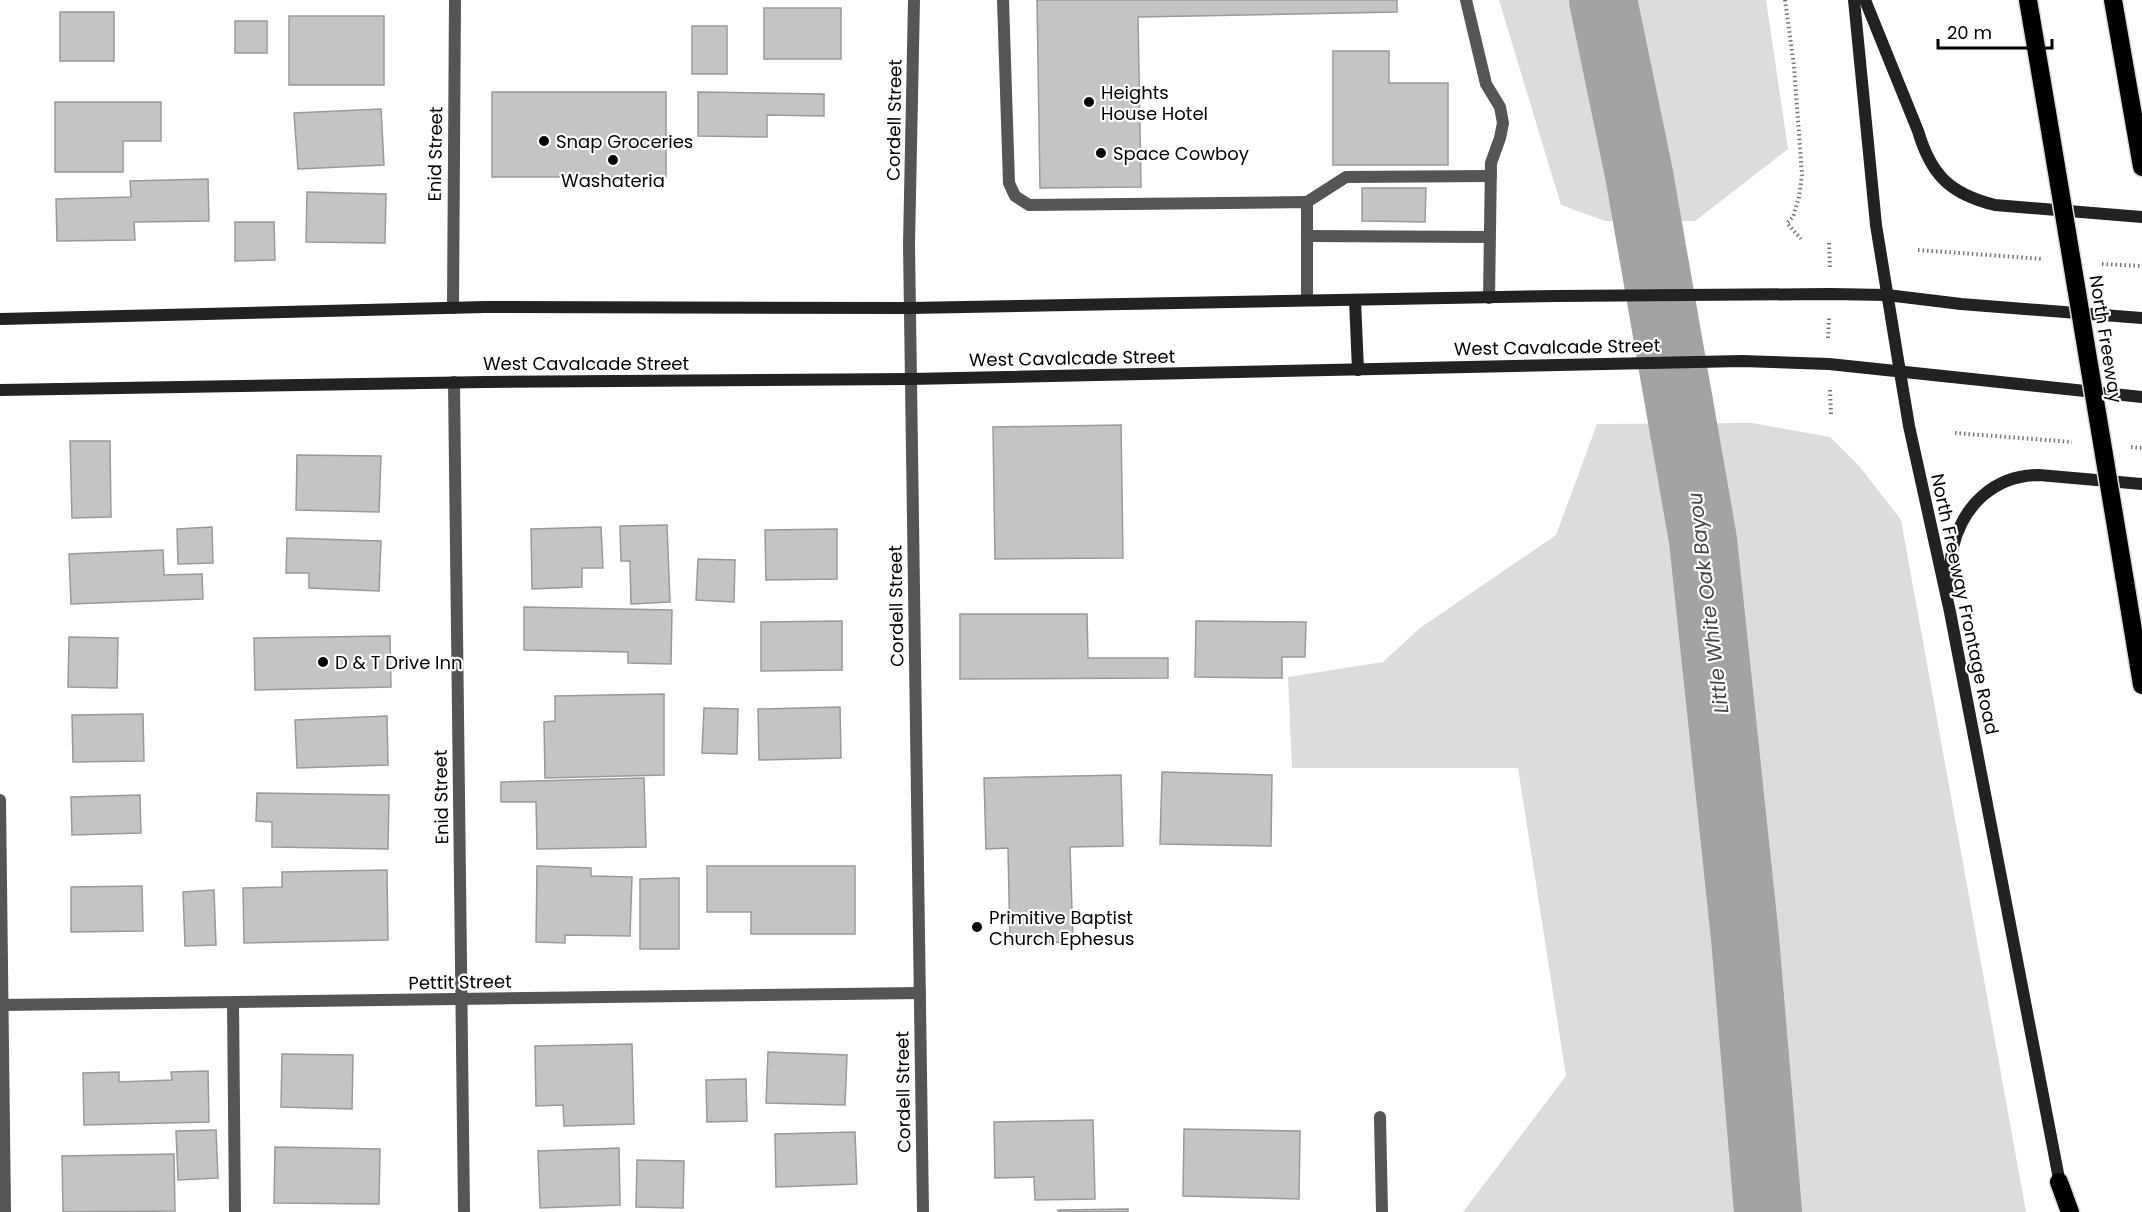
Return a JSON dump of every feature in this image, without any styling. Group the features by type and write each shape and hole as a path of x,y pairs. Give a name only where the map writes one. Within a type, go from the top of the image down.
{"highway":[{"name":"North Freeway","path":"2028,0 2142,686"},
{"path":"2113,0 2142,167"},
{"path":"2059,1182 2070,1212"}],"main road":[{"name":"North Freeway Frontage Road","path":"1854,0 1876,225 1909,426 1950,612 2065,1212"},
{"path":"1865,0 1918,131 1924,153 1936,172 1953,188 1973,199 1995,205 2142,217"},
{"path":"0,319 453,308 910,308 1556,296 1742,295 1887,295 1961,304 2142,318"},
{"path":"1355,300 1358,370"},
{"name":"West Cavalcade Street","path":"0,390 454,382 910,379 1742,362 1829,364 2142,397"},
{"path":"1950,612 1952,548 1966,514 1988,491 2001,482 2012,478 2038,475 2142,484"}],"street":[{"name":"Enid Street","path":"453,308 455,0"},
{"name":"Cordell Street","path":"914,0 910,379 923,1212"},
{"path":"1003,0 1009,183 1015,196 1029,205 1307,202 1346,177 1491,176"},
{"path":"1466,0 1486,84 1500,107 1503,123 1491,163 1489,298"},
{"path":"1307,202 1307,300"},
{"path":"1308,236 1489,237"},
{"name":"Enid Street","path":"454,382 464,1212"},
{"path":"0,800 5,1212"},
{"name":"Pettit Street","path":"1,1005 920,993"},
{"path":"233,1003 235,1212"},
{"path":"1380,1117 1382,1212"}],"path":[{"path":"1785,0 1794,66 1802,175 1793,217 1787,223 1800,239"},
{"path":"1918,250 2048,260"},
{"path":"2095,263 2142,267"},
{"path":"1828,337 1829,316"},
{"path":"1955,432 2084,443"},
{"path":"2130,447 2142,448"}],"shaded area":[{"path":"1499,0 1766,0 1788,149 1695,221 1605,221 1561,205"},
{"path":"1752,423 1830,437 1860,467 1901,520 2026,1212 1463,1212 1566,1076 1518,768 1292,768 1288,677 1383,662 1420,628 1556,535 1597,424"}],"building":[{"name":"Heights House Hotel","path":"1037,0 1397,0 1397,12 1138,17 1141,187 1040,188"},
{"path":"764,8 841,8 841,59 764,59"},
{"path":"60,12 114,12 114,61 60,61"},
{"path":"289,16 384,16 384,85 289,85"},
{"path":"235,21 267,21 267,53 235,53"},
{"path":"692,26 727,26 727,74 692,74"},
{"path":"1333,51 1389,51 1389,83 1448,83 1448,165 1333,165"},
{"path":"492,92 666,92 666,177 492,177"},
{"path":"698,92 824,94 824,116 767,115 767,137 698,136"},
{"path":"55,102 161,102 161,141 123,141 123,172 55,172"},
{"path":"381,109 384,165 298,169 294,113"},
{"path":"208,179 209,221 134,222 135,240 57,241 56,199 131,197 130,181"},
{"path":"1362,188 1426,188 1425,222 1362,221"},
{"path":"307,192 386,194 385,243 306,242"},
{"path":"235,222 274,222 275,260 235,261"},
{"path":"1121,425 1123,558 995,559 993,427"},
{"path":"70,441 110,441 111,517 72,518"},
{"path":"297,455 381,456 379,512 296,510"},
{"path":"667,525 670,602 631,604 630,561 621,561 620,526"},
{"path":"212,527 213,563 178,564 177,529"},
{"path":"601,527 603,568 582,568 582,587 532,589 531,529"},
{"path":"837,529 837,579 766,580 765,530"},
{"path":"287,538 381,541 379,591 309,588 309,573 286,573"},
{"path":"163,550 164,575 202,574 203,599 71,604 69,554"},
{"path":"698,559 735,560 734,602 696,600"},
{"path":"524,607 672,610 671,664 628,663 628,652 524,650"},
{"path":"960,614 1087,614 1088,658 1168,658 1168,678 960,679"},
{"path":"842,621 842,670 761,671 761,622"},
{"path":"1196,621 1306,622 1305,657 1282,657 1282,678 1195,677"},
{"name":"D & T Drive Inn","path":"390,636 391,687 255,690 254,638"},
{"path":"69,637 118,638 117,688 68,687"},
{"path":"664,694 664,775 545,778 544,722 555,721 555,696"},
{"path":"840,707 841,758 759,760 758,709"},
{"path":"704,708 738,709 737,754 702,753"},
{"path":"143,714 144,761 73,762 72,715"},
{"path":"387,716 388,765 297,768 295,720"},
{"path":"1162,772 1272,775 1271,846 1160,844"},
{"path":"1121,775 1123,846 1070,847 1073,942 1010,944 1008,848 986,849 984,778"},
{"path":"644,778 646,847 537,849 536,802 501,802 501,782"},
{"path":"257,793 389,795 388,849 272,847 272,822 256,821"},
{"path":"140,795 141,833 72,835 71,797"},
{"path":"537,866 591,868 591,876 632,877 630,936 565,935 565,943 536,942"},
{"path":"707,866 855,866 855,934 751,934 751,912 707,912"},
{"path":"387,870 388,940 244,943 243,888 282,887 282,872"},
{"path":"679,878 679,949 640,949 640,879"},
{"path":"142,886 143,931 71,932 71,887"},
{"path":"214,890 216,945 185,946 183,892"},
{"path":"632,1044 634,1124 564,1126 563,1105 536,1106 535,1046"},
{"path":"768,1052 847,1055 845,1105 766,1103"},
{"path":"282,1054 353,1055 352,1109 281,1107"},
{"path":"208,1071 209,1122 84,1125 83,1073 119,1072 119,1082 172,1080 171,1072"},
{"path":"746,1079 747,1121 707,1122 706,1080"},
{"path":"1093,1120 1095,1199 1035,1200 1034,1177 995,1178 994,1122"},
{"path":"1184,1129 1300,1131 1299,1199 1183,1196"},
{"path":"216,1130 218,1178 178,1180 176,1131"},
{"path":"855,1132 857,1184 776,1187 775,1134"},
{"path":"275,1147 380,1149 379,1204 274,1203"},
{"path":"619,1148 620,1205 540,1208 538,1151"},
{"path":"174,1154 175,1211 63,1212 62,1156"},
{"path":"637,1160 684,1161 683,1208 636,1207"},
{"path":"1128,1209 1128,1212 1058,1212 1058,1210"}],"waterway":[{"name":"Little White Oak Bayou","path":"1603,0 1639,174 1703,540 1745,938 1768,1212"}],"place":[{"name":"Heights House Hotel","path":"1089,102"},
{"name":"Snap Groceries","path":"544,141"},
{"name":"Space Cowboy","path":"1101,153"},
{"name":"Washateria","path":"613,160"},
{"name":"D & T Drive Inn","path":"323,662"},
{"name":"Primitive Baptist Church Ephesus","path":"977,927"}]}
